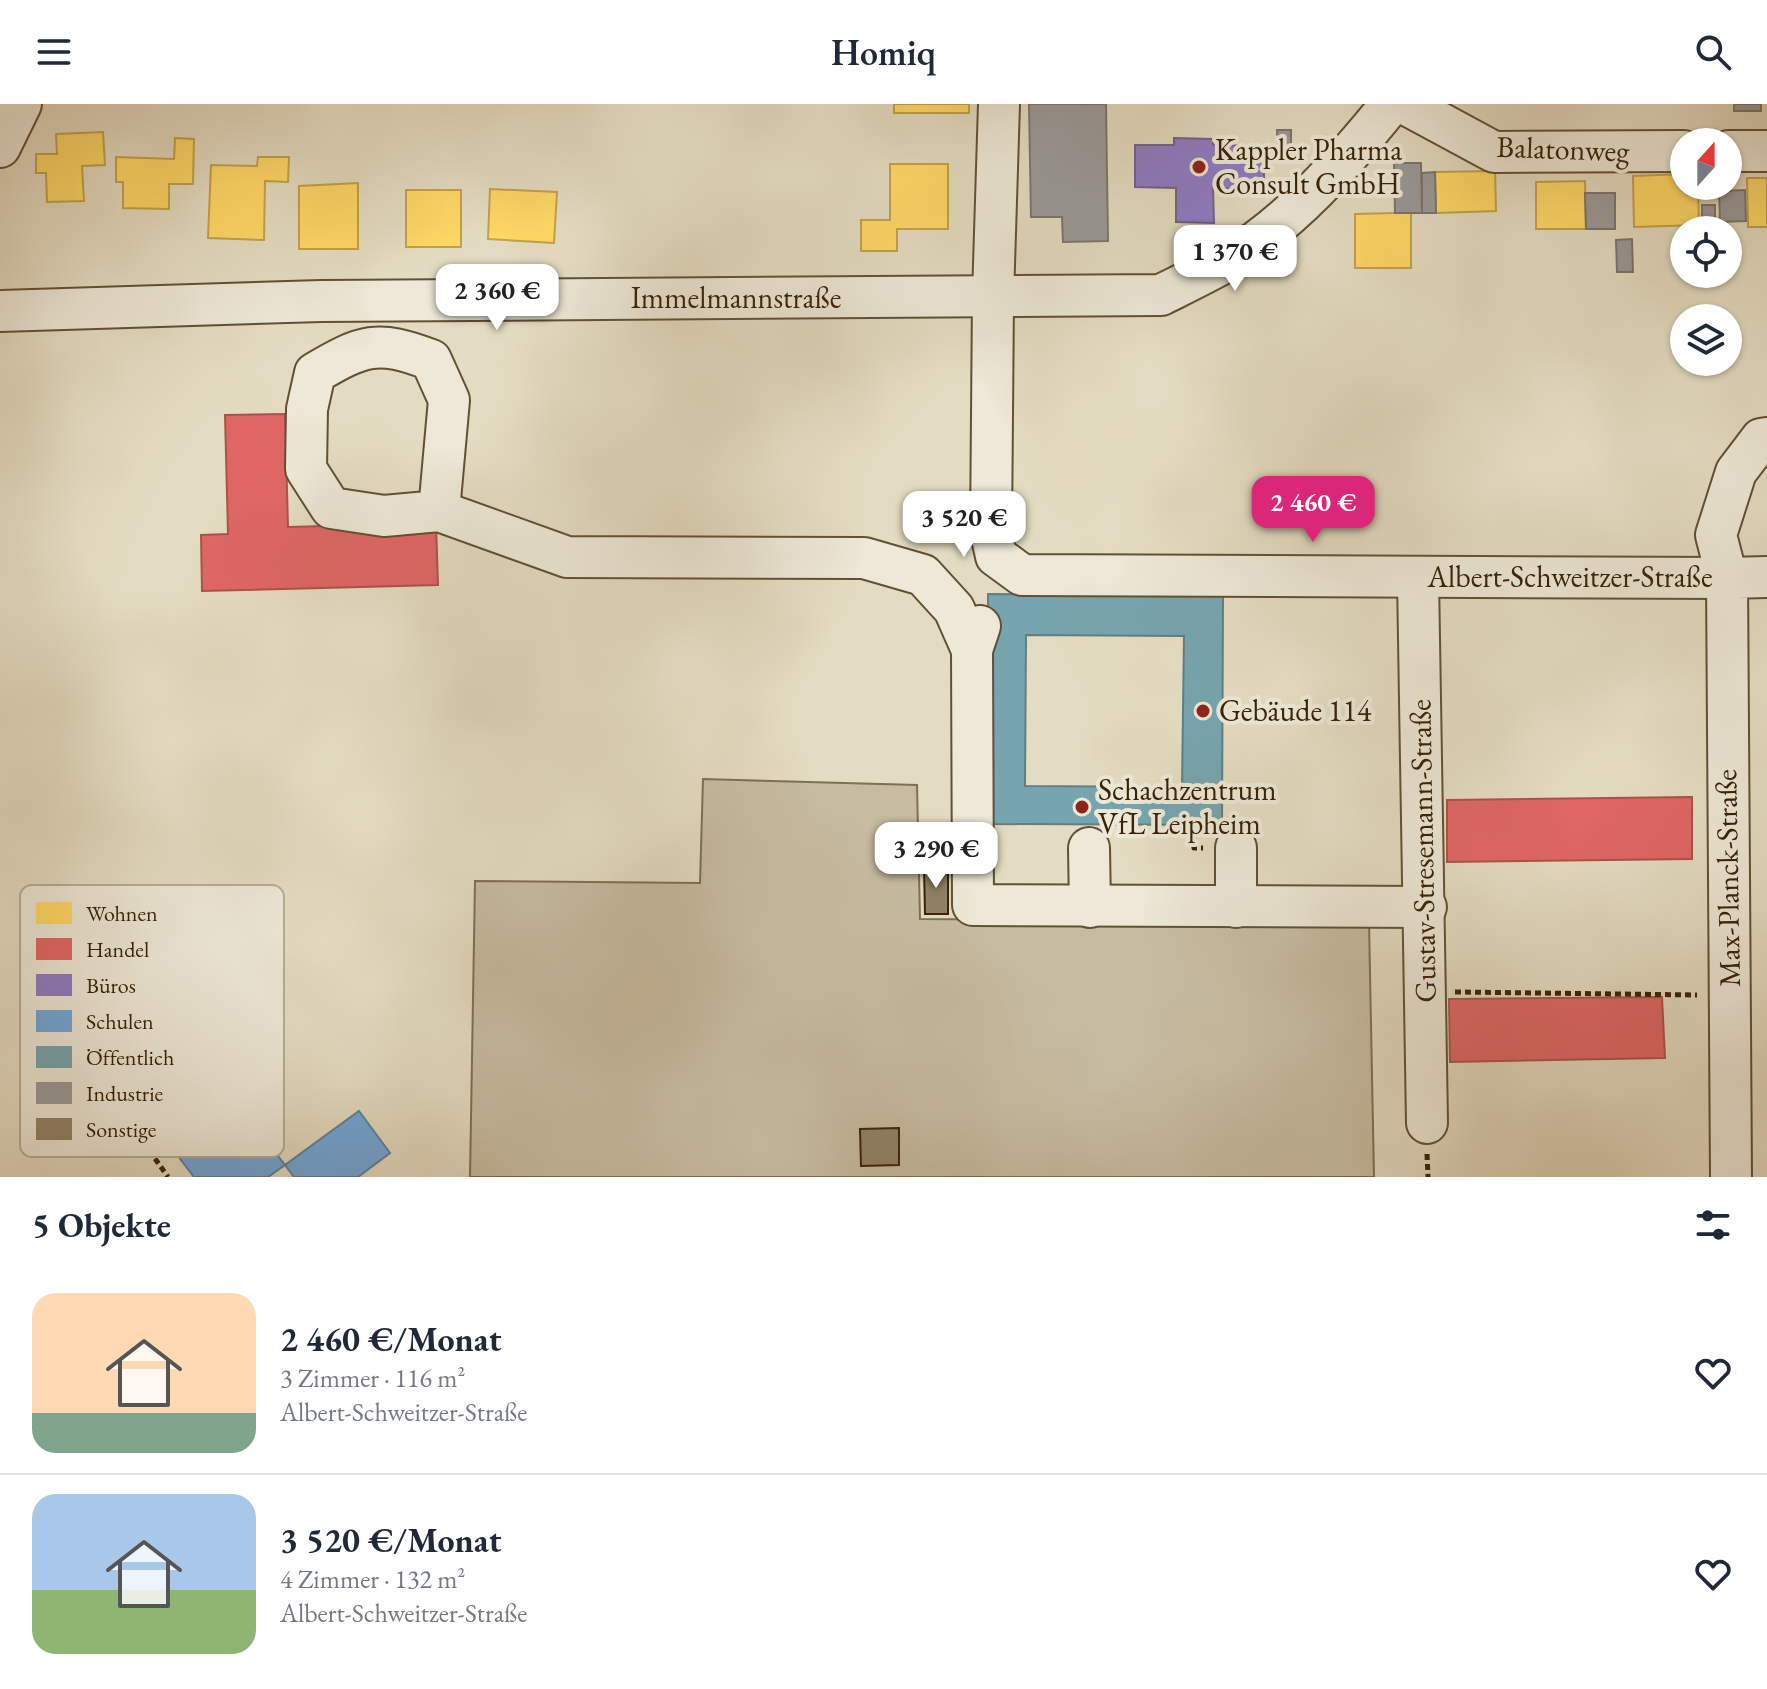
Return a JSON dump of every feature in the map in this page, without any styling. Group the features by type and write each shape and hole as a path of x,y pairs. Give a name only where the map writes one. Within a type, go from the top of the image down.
{"street":[{"path":"0,147 21,104"},
{"name":"Albert-Schweitzer-Straße","path":"999,104 993,297 991,533 996,556 1022,575 1206,573 1418,578 1727,578 1716,535 1736,472 1761,439 1767,438"},
{"name":"Immelmannstraße","path":"0,311 321,301 1161,295 1228,260 1287,217 1352,152 1391,104"},
{"name":"Balatonweg","path":"1405,104 1494,152 1670,151"},
{"path":"1742,151 1767,151"},
{"path":"439,511 449,400 431,360 399,348 357,348 315,373 307,409 306,469 331,508 384,516 439,511 567,557 864,558 923,575 977,635 973,905 1426,907"},
{"path":"1727,578 1767,577"},
{"name":"Gustav-Stresemann-Straße","path":"1418,578 1426,907 1427,1123"},
{"name":"Max-Planck-Straße","path":"1727,578 1731,1177"},
{"path":"1089,848 1090,907"},
{"path":"1236,848 1236,907"}],"path":[{"path":"1426,992 1729,995"},
{"path":"154,1157 168,1177"}],"shaded area":[{"path":"703,779 917,785 920,919 1369,922 1374,1177 470,1177 475,881 700,883"}],"building: Wohnen":[{"path":"894,104 969,104 969,113 894,113"},
{"path":"103,132 105,165 82,166 84,201 47,202 46,173 36,173 36,154 57,154 56,134"},
{"path":"175,138 194,139 193,184 169,184 169,209 123,208 123,182 116,182 116,157 174,159"},
{"path":"258,157 289,157 288,182 265,181 264,240 208,238 211,165 257,166"},
{"path":"890,164 948,164 948,229 897,229 897,251 861,251 861,220 890,220"},
{"path":"1495,171 1496,211 1436,213 1435,172"},
{"path":"1670,175 1670,200 1698,200 1699,216 1670,216 1670,226 1634,227 1633,176"},
{"path":"1747,178 1767,178 1767,227 1748,227"},
{"path":"1585,181 1586,229 1536,229 1536,182"},
{"path":"358,183 358,249 299,249 299,186"},
{"path":"490,189 557,192 554,243 488,239"},
{"path":"406,190 461,190 461,247 406,247"},
{"path":"1411,213 1411,268 1355,268 1355,214"}],"building: Handel":[{"path":"285,414 288,527 436,523 438,585 202,591 201,535 228,534 225,415"},
{"path":"1692,797 1692,859 1447,862 1447,800"},
{"path":"1662,997 1665,1058 1450,1062 1449,999"}],"building: Büros":[{"name":"Kappler Pharma Consult GmbH","path":"1174,138 1213,139 1213,145 1262,146 1265,190 1213,188 1214,223 1176,222 1176,188 1135,187 1135,145 1174,145"}],"building: Schulen":[{"path":"359,1111 390,1153 358,1177 294,1177 285,1165"},
{"path":"179,1157 279,1157 285,1165 268,1177 194,1177"}],"building: Öffentlich":[{"name":"Gebäude 114","path":"988,594 1223,596 1222,825 987,824","holes":["1026,635 1184,636 1182,787 1025,786"]}],"building: Industrie":[{"path":"1029,104 1106,104 1108,241 1063,242 1062,217 1031,217"},
{"path":"1734,104 1761,104 1761,111 1734,111"},
{"path":"1277,130 1291,130 1291,156 1278,156"},
{"path":"1394,163 1421,163 1422,213 1395,213"},
{"path":"1435,172 1436,213 1422,213 1422,173"},
{"path":"1742,190 1745,190 1746,221 1742,221 1742,216 1720,216 1719,200 1742,200"},
{"path":"1585,193 1615,193 1615,229 1586,229"},
{"path":"1702,205 1715,205 1715,216 1702,216"},
{"path":"1632,239 1633,272 1617,272 1616,240"}],"building: Sonstige":[{"path":"924,867 948,867 948,914 925,914"},
{"path":"899,1128 899,1165 861,1166 860,1129"}],"place":[{"name":"Kappler Pharma Consult GmbH","path":"1199,167"},
{"name":"Gebäude 114","path":"1203,711"},
{"name":"Schachzentrum VfL Leipheim","path":"1082,807"}]}
